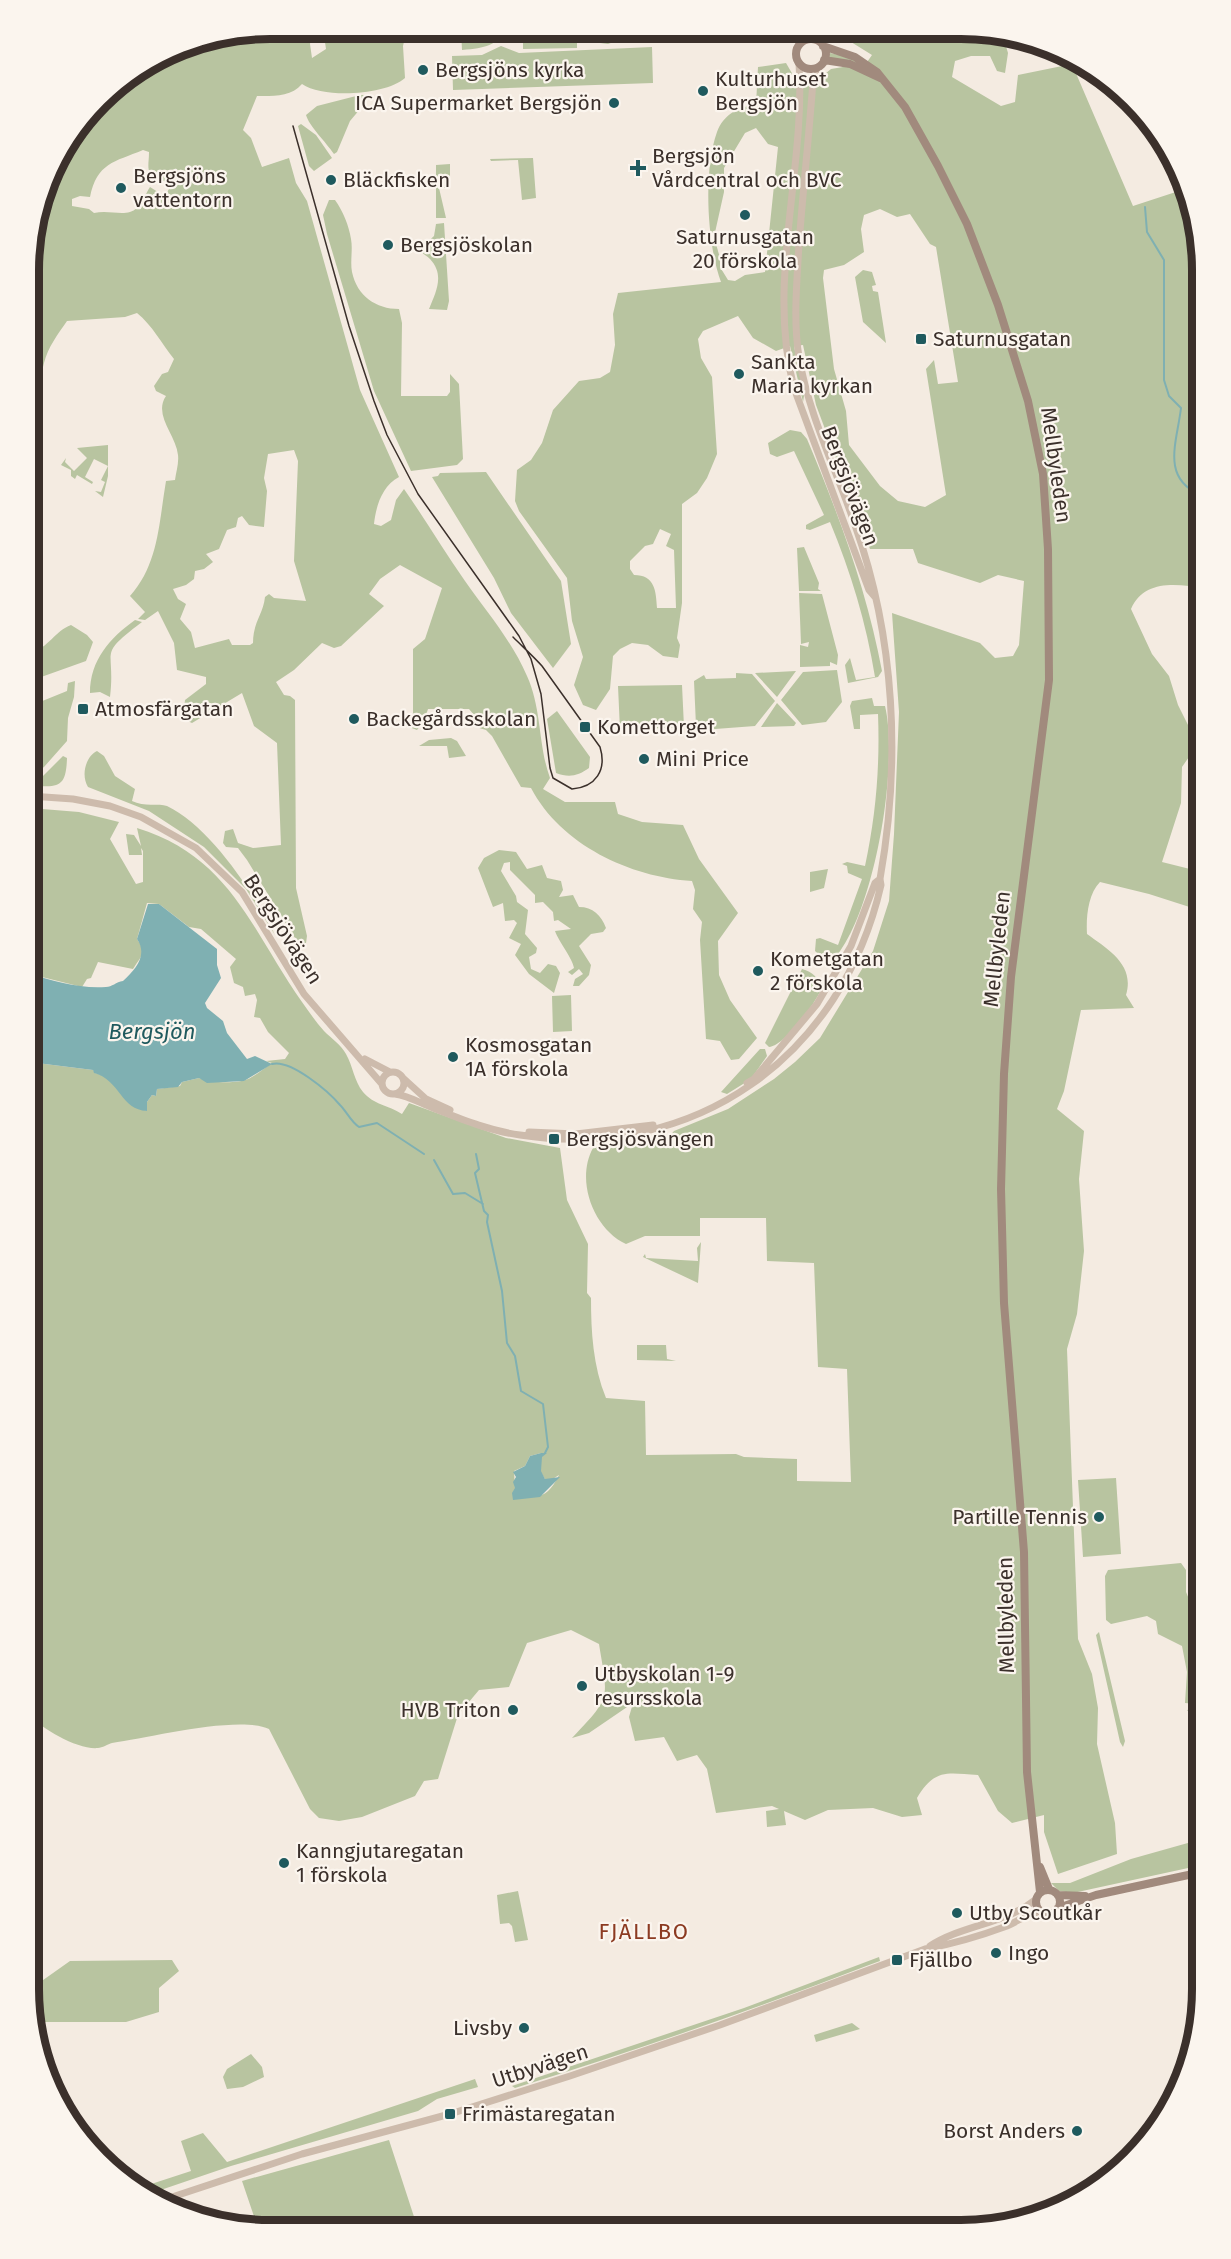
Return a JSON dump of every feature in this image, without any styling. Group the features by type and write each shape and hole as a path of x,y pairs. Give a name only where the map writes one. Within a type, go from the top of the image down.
{"main road":[{"name":"Bergsjövägen","path":"799,63 796,52 803,39"},
{"name":"Bergsjövägen","path":"813,39 822,44"},
{"name":"Bergsjövägen","path":"820,39 821,63"},
{"name":"Mellbyleden","path":"822,44 867,64 897,95 915,124 961,212 986,271 1029,401 1042,462 1046,499 1049,680 1012,967 1004,1074 1001,1189 1004,1303 1024,1552 1027,1765 1040,1892"},
{"path":"799,63 809,68 821,63"},
{"name":"Mellbyleden","path":"821,63 850,64 880,78"},
{"name":"Mellbyleden","path":"1037,1860 1049,1889"},
{"name":"Utbyvägen","path":"1041,1912 1051,1914 1058,1908 1096,1895 1192,1874"},
{"path":"1040,1892 1049,1889 1058,1895 1058,1908"},
{"name":"Utbyvägen","path":"1035,1900 1040,1892"},
{"name":"Utbyvägen","path":"1058,1895 1096,1895"},
{"path":"1035,1900 1041,1912"}],"street":[{"name":"Bergsjövägen","path":"799,63 799,97 785,272 788,358 794,388 869,590 875,597"},
{"name":"Bergsjövägen","path":"39,797 73,799 110,806 141,817 196,848 242,892 304,994 335,1033 360,1056 387,1092 492,1130 563,1140 598,1138 650,1130 712,1108 768,1074 824,1013 844,981 866,938 879,897 891,793 891,712 888,668 875,588 856,525 804,386 797,339 800,239 813,81 821,63"},
{"name":"Bergsjövägen","path":"360,1056 390,1072 397,1072 416,1092 436,1104 496,1127 536,1133 576,1134 642,1127 706,1107 754,1079 766,1062 808,1017 844,961 875,883 880,879"},
{"path":"381,1083 384,1075 390,1072"},
{"path":"395,1094 402,1089 403,1078"},
{"name":"Utbyvägen","path":"171,2197 302,2154 450,2114 720,2025 925,1949 972,1927 1017,1913 1035,1900"},
{"name":"Utbyvägen","path":"925,1949 957,1942 1010,1925 1029,1914 1041,1912"}],"green space":[{"path":"255,39 311,39 312,58 326,49 324,39 405,39 405,78 396,84 370,91 339,93 312,89 302,84 287,94 257,96 243,130 251,138 262,167 289,158 296,183 307,201 360,390 399,477 384,491 376,510 374,524 381,526 391,520 396,500 404,489 457,570 506,638 527,676 535,701 543,753 550,778 543,789 565,802 615,802 618,814 642,822 683,825 699,859 738,913 718,941 719,975 730,1000 757,1038 739,1059 731,1060 720,1041 706,1039 700,940 702,922 693,909 695,890 692,881 645,873 622,865 579,841 560,826 531,788 521,787 492,736 486,730 476,727 475,716 469,709 428,709 424,721 417,730 409,727 413,713 413,649 425,639 442,588 400,565 380,579 369,594 384,606 341,646 334,648 322,643 294,670 276,682 284,695 295,700 296,888 307,936 306,943 298,943 238,848 226,847 223,843 225,831 233,829 238,843 253,848 281,845 277,743 254,726 242,693 192,723 187,719 184,713 185,700 206,684 206,677 177,670 174,643 158,611 145,620 138,619 145,612 130,596 140,584 147,570 159,527 166,481 175,480 178,464 176,448 162,410 166,396 156,391 154,386 162,374 168,372 174,359 137,313 125,317 67,321 46,357 42,372 43,405 39,418 39,255 43,225 51,195 63,168 78,141 96,118 118,96 154,70 195,51 225,43","holes":["143,150 149,152 148,168 153,177 157,181 168,181 172,184 166,194 161,194 150,187 139,206 133,211 123,213 94,213 89,209 72,206 72,199 80,196 90,197 97,177 108,165","294,450 298,461 294,561 306,601 274,598 269,594 265,597 253,643 232,645 229,639 195,648 191,632 180,619 186,604 178,599 173,589 186,585 194,579 195,571 204,569 213,562 206,554 219,549 227,530 236,527 238,518 242,516 249,525 264,527 267,491 264,478 268,454"]},
{"path":"461,39 499,39 489,45 462,50"},
{"path":"552,39 642,39 619,40 608,44 577,40 577,48 523,49 523,43 552,41"},
{"path":"846,39 976,39 1005,43 1008,53 1005,73 997,71 990,56 971,56 955,61 952,77 1001,106 1015,102 1018,75 1067,65 1074,68 1133,206 1178,191 1188,225 1192,255 1192,584 1189,586 1155,587 1147,590 1135,601 1131,609 1152,654 1169,676 1178,705 1192,733 1191,754 1182,767 1181,803 1162,862 1192,870 1192,908 1100,882 1096,887 1089,906 1087,934 1118,959 1127,975 1126,995 1134,1008 1081,1010 1064,1091 1057,1109 1084,1131 1079,1179 1084,1251 1077,1314 1067,1349 1078,1639 1092,1674 1098,1708 1097,1744 1115,1823 1117,1854 1058,1874 1044,1832 1044,1815 1012,1823 998,1811 978,1775 950,1773 930,1781 917,1798 922,1815 902,1817 873,1808 828,1810 805,1820 784,1811 786,1825 767,1827 766,1811 779,1809 772,1806 716,1813 707,1769 697,1755 677,1761 664,1737 635,1741 629,1717 633,1703 589,1733 572,1738 600,1705 605,1687 599,1644 571,1630 527,1643 509,1687 479,1690 458,1715 438,1779 424,1781 415,1796 362,1817 339,1821 319,1818 310,1809 269,1729 255,1725 193,1729 112,1743 98,1748 81,1746 61,1738 39,1723 39,1063 93,1070 110,1080 131,1103 147,1111 147,1102 152,1095 156,1096 157,1089 180,1086 182,1082 199,1078 216,1082 243,1081 272,1063 266,1061 285,1059 289,1053 268,1032 260,1018 254,1017 257,1000 255,994 245,996 243,987 234,983 230,967 236,959 201,929 189,927 159,904 147,903 137,939 142,948 142,954 133,969 98,962 91,978 87,979 82,987 39,976 39,809 79,812 119,822 110,839 136,884 143,882 143,851 141,848 142,855 129,855 126,834 134,835 141,846 137,828 169,841 195,857 236,899 307,1009 344,1051 360,1088 372,1100 402,1114 409,1103 506,1138 560,1148 567,1200 588,1244 587,1293 591,1298 592,1336 598,1374 606,1398 645,1401 646,1455 736,1454 744,1457 797,1459 797,1481 851,1482 847,1369 818,1367 814,1263 767,1261 766,1218 700,1218 700,1236 645,1236 626,1244 605,1227 591,1203 586,1175 588,1161 593,1148 619,1144 663,1144 674,1131 728,1109 774,1079 820,1038 873,951 889,901 899,712 892,613 980,643 995,658 1013,656 1019,645 1024,581 998,575 980,583 918,563 913,549 870,549 816,405 803,345 794,346 804,396 803,402 790,346 776,351 753,338 738,316 703,331 698,339 701,358 712,377 717,454 707,478 697,493 682,504 682,603 677,638 680,645 678,658 663,656 648,645 632,643 620,649 613,656 610,689 596,710 583,705 574,685 583,657 572,621 567,578 519,511 515,501 517,470 531,460 542,443 553,410 579,381 600,378 610,372 615,345 613,314 618,293 721,282 712,248 708,207 713,148 717,132 727,116 744,107 756,105 758,67 786,63 793,75 820,78 831,69 843,67 829,58 830,53 849,57 865,65 872,55","holes":["756,128 768,144 778,147 765,272 745,275 735,281 728,280 720,267 714,237 724,192 724,168 745,133","880,209 897,217 910,214 930,244 936,247 958,382 938,384 934,360 926,369 946,495 925,507 898,501 880,486 849,445 846,411 834,369 824,270 844,265 864,252 861,229 864,215","660,529 671,534 666,546 674,550 676,608 657,608 653,585 646,578 634,575 630,569 630,561 645,546 653,544","541,1453 540,1471 545,1479 551,1480 559,1475 545,1493 529,1495 515,1488 514,1471 525,1466 530,1456"]},
{"path":"501,46 519,53 652,47 653,83 453,90 452,56 482,55"},
{"path":"366,95 366,102 350,121 337,152 334,154 306,115 317,106"},
{"path":"301,124 316,135 332,158 314,171 309,166 298,126"},
{"path":"533,158 536,198 522,200 518,160 491,161 490,159"},
{"path":"450,164 450,188 439,188 446,218 436,218 436,165"},
{"path":"329,200 335,200 347,224 352,243 352,272 358,288 375,304 399,309 402,323 401,396 447,396 450,392 450,374 459,384 463,459 457,465 411,471 374,391 327,234 323,215"},
{"path":"444,223 449,301 447,310 429,309 438,284 438,277 435,265 421,248 434,236 436,224"},
{"path":"863,270 872,272 876,285 872,286 873,291 878,292 886,343 863,322 855,277"},
{"path":"790,430 801,432 807,439 841,525 876,641 882,671 878,677 848,683 845,665 850,658 856,680 875,677 867,637 845,560 830,522 810,530 806,529 806,525 824,515 794,451 777,457 770,454 768,443"},
{"path":"108,445 108,466 94,459 85,477 93,482 92,484 77,475 75,479 71,476 71,470 61,465 66,458 65,462 74,471 87,458 77,448"},
{"path":"108,466 103,497 95,491 101,492 105,482 101,480"},
{"path":"486,472 561,581 571,644 553,668 511,613 494,578 432,477 440,473"},
{"path":"804,547 819,583 818,589 821,591 799,591 797,548"},
{"path":"799,593 822,594 838,655 837,665 830,662 830,666 800,667 800,645 808,647 809,642 801,644"},
{"path":"135,620 142,622 118,641 111,654 110,697 100,692 90,693 94,670 103,651 117,634"},
{"path":"71,625 87,635 93,642 86,661 39,678 39,649"},
{"path":"837,670 842,702 826,722 802,725 781,700 803,672"},
{"path":"796,671 777,697 755,673"},
{"path":"736,673 752,674 775,701 755,726 702,730 696,726 694,681 704,675 706,679 736,678"},
{"path":"75,681 74,697 68,718 67,741 39,771 39,702 67,691 68,683"},
{"path":"682,685 684,727 620,730 618,686"},
{"path":"872,698 874,706 885,706 889,732 889,763 881,834 863,903 851,932 838,954 823,958 815,951 816,939 820,938 838,945 862,879 848,873 847,866 842,864 847,862 865,866 869,847 876,790 878,714 860,715 860,729 854,729 850,706 852,701"},
{"path":"777,703 796,723 794,726 761,727"},
{"path":"557,711 590,757 589,768 581,773 569,776 556,773 547,719"},
{"path":"451,738 457,741 466,756 449,758 447,746 419,746 429,740"},
{"path":"97,751 104,756 115,776 135,789 132,801 167,806 199,829 215,845 256,901 275,935 246,889 204,847 149,811 88,787 85,767"},
{"path":"63,756 67,758 65,775 59,784 39,786 39,780"},
{"path":"499,850 516,852 527,869 542,865 547,878 561,881 563,890 559,897 573,895 579,907 592,910 602,919 606,928 603,932 591,934 579,946 591,965 589,975 579,986 573,986 575,979 583,974 579,969 572,975 568,972 574,968 573,964 555,931 571,929 558,920 554,921 553,912 543,902 535,903 535,895 510,870 510,862 504,863 501,871 516,896 517,902 528,910 525,934 537,948 536,953 529,957 531,969 540,973 548,964 556,966 560,973 554,993 529,974 515,955 521,944 509,938 517,923 514,920 505,921 503,903 493,907 478,868 484,858"},
{"path":"828,869 824,888 810,892 810,872"},
{"path":"802,969 816,977 820,992 790,1033 769,1047 765,1043"},
{"path":"571,995 572,1031 553,1032 552,996"},
{"path":"760,1049 765,1049 767,1056 751,1079 727,1094 721,1092"},
{"path":"701,1242 698,1283 643,1257 645,1254 646,1258 698,1261 697,1248"},
{"path":"637,1345 666,1345 667,1359 676,1361 637,1360"},
{"name":"Partille Tennis","path":"1116,1478 1121,1554 1083,1557 1078,1480"},
{"path":"1181,1563 1186,1570 1186,1592 1189,1599 1192,1599 1192,1704 1185,1703 1187,1672 1182,1646 1158,1634 1156,1621 1147,1616 1111,1624 1106,1620 1105,1576 1108,1570"},
{"path":"1192,1570 1192,1598 1191,1598 1188,1571"},
{"path":"1099,1632 1125,1741 1123,1747 1096,1635"},
{"path":"1192,1842 1192,1867 1073,1893 1059,1891 1051,1883 1070,1883 1131,1859"},
{"path":"518,1891 528,1940 515,1942 512,1926 509,1923 500,1924 497,1895"},
{"path":"879,1957 880,1961 693,2030 515,2088 512,2086 744,2008"},
{"path":"172,1960 179,1971 159,1988 159,2012 126,2022 41,2022 39,1983 70,1961"},
{"path":"852,2023 860,2029 816,2042 814,2035"},
{"path":"251,2054 262,2067 264,2077 243,2087 227,2089 223,2077 227,2069"},
{"path":"475,2079 478,2087 437,2099 418,2111 231,2166 158,2191 148,2185 191,2171 181,2141 203,2133 227,2162"},
{"path":"389,2140 415,2220 255,2220 242,2181"}],"water":[{"name":"Bergsjön","path":"148,904 159,904 217,949 217,965 221,978 205,1003 207,1008 223,1021 227,1033 247,1059 255,1056 272,1064 244,1081 207,1083 199,1078 182,1082 178,1087 157,1089 156,1096 152,1095 147,1102 147,1111 131,1106 110,1082 94,1073 93,1070 39,1063 39,976 67,984 108,987 123,981 136,967 141,956 137,939"},
{"path":"547,1453 542,1457 541,1471 545,1479 560,1477 540,1497 513,1500 512,1493 515,1488 513,1482 516,1477 513,1472 525,1466 530,1456"}],"waterway":[{"path":"1145,207 1147,232 1164,260 1164,380 1169,396 1181,408 1174,457 1180,478 1192,490"},
{"path":"272,1064 289,1066 319,1085 335,1099 359,1127 377,1123 424,1154"},
{"path":"476,1154 479,1169 475,1173 484,1211 488,1215 487,1222 502,1291 507,1343 515,1356 521,1391 543,1404 548,1447 545,1453"},
{"path":"434,1160 453,1194 465,1193 483,1204"}],"tram line":[{"path":"293,126 349,326 387,435 418,494 519,636 531,659 541,694 553,778 572,789 587,785 598,776 601,770 600,747 542,666 532,655 528,652 524,648 513,637"}],"place":[{"name":"Bergsjöns kyrka","path":"423,70"},
{"name":"Kulturhuset Bergsjön","path":"703,91"},
{"name":"ICA Supermarket Bergsjön","path":"614,103"},
{"name":"Bergsjön Vårdcentral och BVC","path":"638,168"},
{"name":"Bläckfisken","path":"331,180"},
{"name":"Bergsjöns vattentorn","path":"121,188"},
{"name":"Saturnusgatan 20 förskola","path":"745,215"},
{"name":"Bergsjöskolan","path":"388,245"},
{"name":"Saturnusgatan","path":"921,339"},
{"name":"Sankta Maria kyrkan","path":"739,374"},
{"name":"Atmosfärgatan","path":"83,709"},
{"name":"Backegårdsskolan","path":"354,719"},
{"name":"Komettorget","path":"585,727"},
{"name":"Mini Price","path":"644,759"},
{"name":"Kometgatan 2 förskola","path":"758,971"},
{"name":"Kosmosgatan 1A förskola","path":"453,1057"},
{"name":"Bergsjösvängen","path":"554,1139"},
{"name":"Partille Tennis","path":"1099,1517"},
{"name":"Utbyskolan 1-9 resursskola","path":"582,1686"},
{"name":"HVB Triton","path":"513,1710"},
{"name":"Kanngjutaregatan 1 förskola","path":"284,1863"},
{"name":"Utby Scoutkår","path":"957,1913"},
{"name":"Ingo","path":"996,1953"},
{"name":"Fjällbo","path":"897,1960"},
{"name":"Livsby","path":"524,2028"},
{"name":"Frimästaregatan","path":"450,2114"},
{"name":"Borst Anders","path":"1077,2131"}],"district":[{"name":"FJÄLLBO","path":"644,1931"}]}
